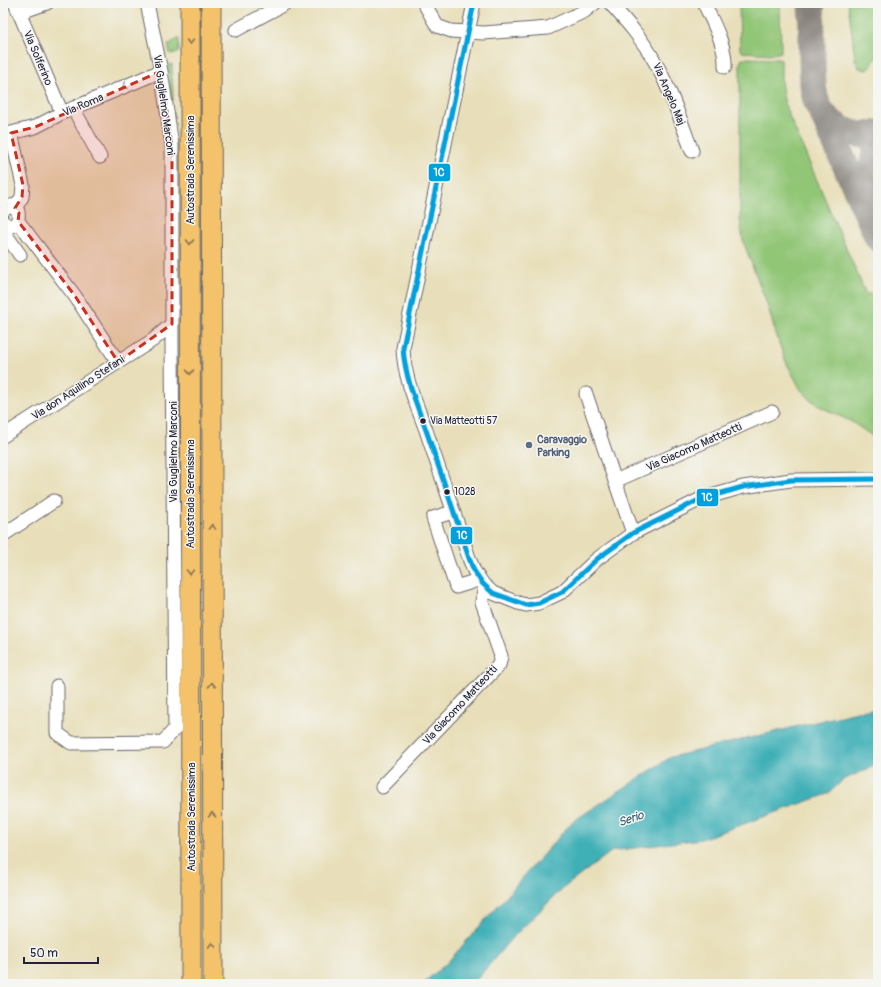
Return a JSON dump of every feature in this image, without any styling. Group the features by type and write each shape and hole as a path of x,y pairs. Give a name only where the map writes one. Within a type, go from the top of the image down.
{"highway":[{"name":"Autostrada Serenissima","path":"190,3 191,984"},
{"name":"Autostrada Serenissima","path":"211,3 212,984"}],"street":[{"path":"17,8 47,3"},
{"name":"Via Guglielmo Marconi","path":"56,686 57,733 71,743 163,742 175,729 172,145 161,71 147,3"},
{"path":"236,30 286,3"},
{"path":"424,3 437,26 451,31 484,33 548,28 585,11 595,3"},
{"path":"474,3 403,348 405,374 469,558 474,571 482,582 494,593 518,603 526,605 539,603 562,592 597,559 633,533 701,499 743,487 791,480 878,479"},
{"name":"Via Angelo Maj","path":"610,3 637,34 656,63 666,84 692,151"},
{"path":"704,3 722,47 725,58 725,67"},
{"name":"Via Solferino","path":"17,8 68,111 100,157"},
{"name":"Via Roma","path":"7,134 35,127 68,111 161,71"},
{"path":"7,134 23,185 22,197 9,209 19,213 9,223 4,232 20,255"},
{"path":"9,223 75,296 118,362"},
{"name":"Via don Aquilino Stefani","path":"4,434 153,340 172,331"},
{"path":"586,394 633,533"},
{"name":"Via Giacomo Matteotti","path":"615,481 772,412"},
{"path":"3,535 54,501"},
{"path":"454,512 433,518 456,587 472,582 482,582"},
{"name":"Via Giacomo Matteotti","path":"382,787 499,665 501,656 482,602 482,582"}],"highlighted area":[{"path":"161,71 172,145 172,324 118,362 75,296 18,221 19,213 15,208 22,197 23,185 11,133 35,127"}],"green space":[{"path":"739,3 780,3 781,52 773,54 742,52 740,49"},
{"path":"848,3 878,3 878,54 870,68 866,70 859,68 855,59"},
{"path":"179,38 179,52 170,54 168,45"},
{"path":"742,59 781,60 782,90 790,118 866,294 878,294 878,440 852,422 819,406 801,390 785,360 767,304 743,241 740,220 740,63"},
{"path":"172,64 173,100 171,100 168,65"}],"water":[{"name":"Serio","path":"878,708 878,764 843,780 828,794 701,839 612,851 562,889 511,939 473,984 422,984 447,963 572,822 671,757"}],"taxiway":[{"path":"811,3 813,84 815,98 819,107 831,122 846,131 860,134 878,133"},
{"path":"823,115 878,238"},
{"path":"872,215 872,170 878,144"}],"transit line":[{"name":"1C","path":"474,3 403,348 406,369 415,400 469,558 474,571 483,584 493,593 526,605 539,603 562,592 597,559 633,533 701,499 743,487 791,480 878,479"}],"place":[{"name":"Via Matteotti 57","path":"423,421"},
{"name":"Caravaggio Parking","path":"529,445"},
{"name":"1028","path":"447,492"}]}
